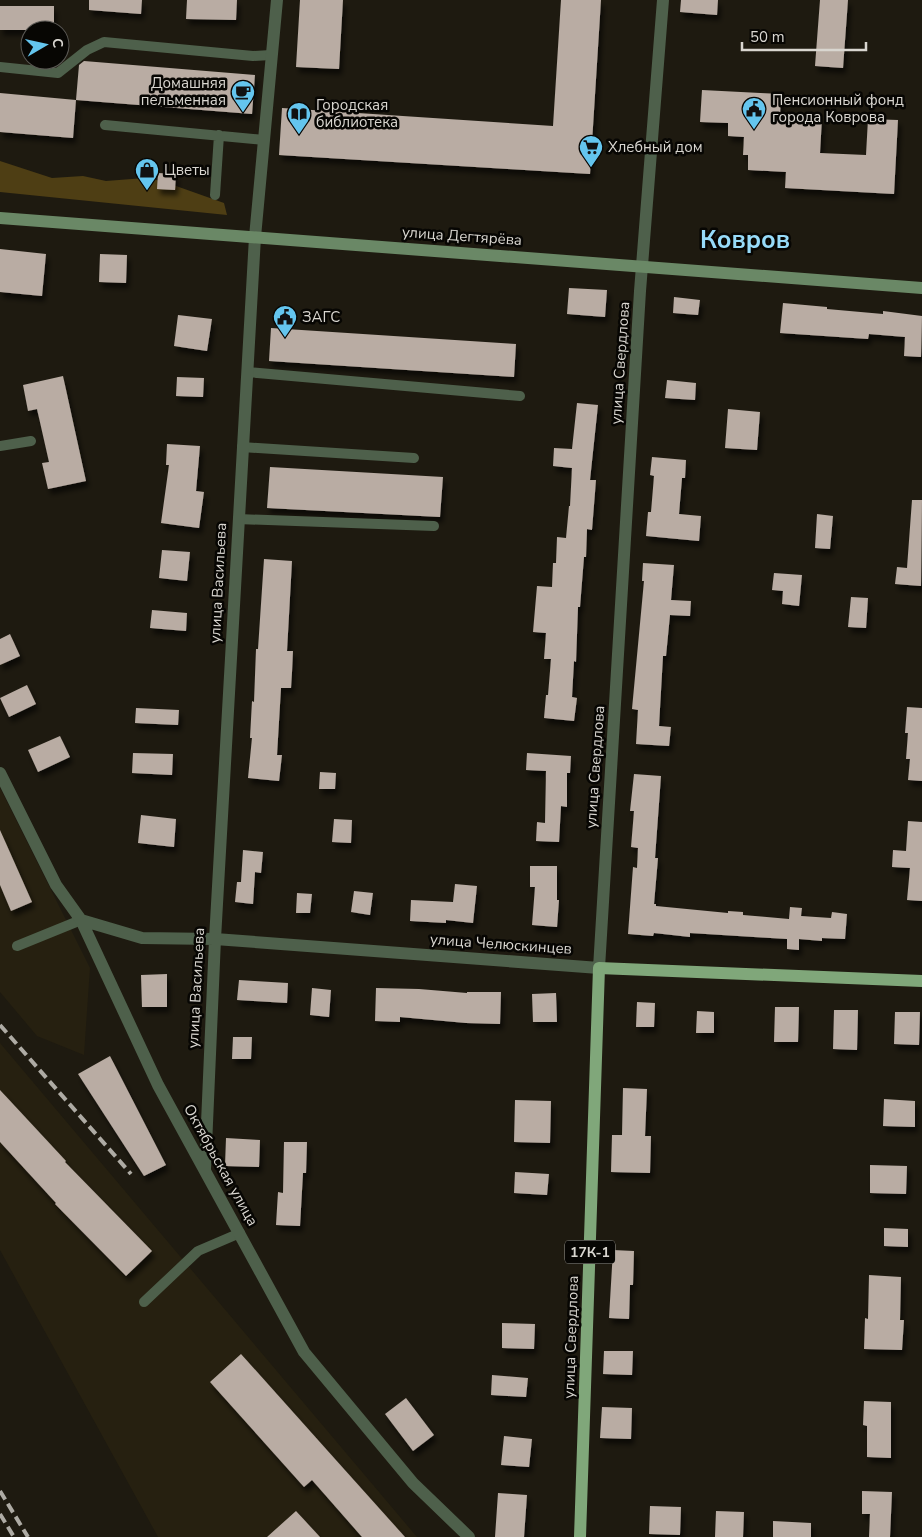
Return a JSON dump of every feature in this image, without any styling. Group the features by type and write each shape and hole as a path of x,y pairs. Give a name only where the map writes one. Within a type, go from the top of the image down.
{"main road":[{"name":"улица Дегтярёва","path":"0,218 922,288"},
{"name":"улица Челюскинцев","path":"599,968 922,981"},
{"name":"улица Свердлова","path":"580,1537 599,968"}],"street":[{"name":"улица Васильева","path":"205,1169 215,938 242,447 255,237 276,0"},
{"name":"улица Свердлова","path":"599,968 643,266 663,0"},
{"name":"Октябрьская улица","path":"0,773 56,885 81,920 158,1085 304,1352 413,1483 469,1537"},
{"name":"улица Челюскинцев","path":"81,920 142,938 215,938 599,968"}],"lane":[{"path":"0,67 58,73 87,50 104,42 253,56 271,55"},
{"path":"106,125 264,140"},
{"path":"215,195 219,135"},
{"path":"247,372 520,396"},
{"path":"0,446 30,441"},
{"path":"242,447 414,458"},
{"path":"238,519 434,526"},
{"path":"17,946 81,920"},
{"path":"144,1302 198,1251 240,1233"}],"shaded area":[{"path":"0,161 52,178 83,176 106,181 145,178 162,181 224,203 227,215 0,192"},
{"path":"0,788 90,968 84,1055 37,1036 0,992"},
{"path":"0,1043 417,1537 158,1537 0,1250"}],"building":[{"path":"89,0 142,0 141,14 89,10"},
{"path":"187,0 237,0 236,20 186,19"},
{"path":"300,0 343,0 339,69 296,67"},
{"path":"561,0 601,0 590,174 279,155 282,108 553,126"},
{"path":"681,0 718,0 717,15 680,12"},
{"path":"820,0 848,0 843,68 815,66"},
{"path":"0,6 54,6 54,20 20,20 20,30 0,30"},
{"path":"84,61 255,75 252,114 76,100 79,65"},
{"path":"702,90 781,94 780,116 822,118 820,153 866,155 868,119 898,120 894,194 785,188 786,172 748,170 748,155 743,155 744,137 728,136 728,123 700,122"},
{"path":"0,93 76,100 73,138 0,132"},
{"path":"158,173 176,174 175,190 157,189"},
{"path":"0,249 46,254 42,296 0,292"},
{"path":"100,254 127,255 126,283 99,282"},
{"path":"569,288 607,290 605,317 567,314"},
{"path":"674,297 700,300 698,315 673,313"},
{"path":"783,303 827,307 827,309 883,314 883,311 922,316 921,357 904,356 905,337 869,334 868,339 780,333"},
{"path":"178,315 212,319 207,351 174,346"},
{"path":"271,328 516,344 514,377 269,361"},
{"path":"63,376 86,481 48,489 42,463 49,462 37,409 28,411 23,385"},
{"path":"177,377 204,378 203,397 176,396"},
{"path":"667,380 696,383 695,400 665,398"},
{"path":"577,403 598,405 590,480 596,480 592,530 587,529 586,557 584,557 580,607 578,607 576,662 574,661 572,697 577,698 574,721 544,718 551,659 544,659 546,633 533,632 537,586 552,587 553,563 556,563 557,537 566,538 572,468 553,466 554,448 572,449"},
{"path":"728,409 760,412 757,450 725,448"},
{"path":"167,444 200,446 196,491 204,492 199,528 161,523 169,465 166,465"},
{"path":"652,457 686,460 685,478 682,478 679,514 701,516 699,541 646,536 648,512 651,512 654,476 650,475"},
{"path":"270,467 443,477 440,517 267,508"},
{"path":"912,500 922,500 921,586 895,584 897,567 907,568"},
{"path":"817,514 833,516 830,549 815,548"},
{"path":"162,550 190,552 187,581 159,578"},
{"path":"264,559 292,561 287,651 293,651 292,672 291,688 281,688 277,755 282,755 279,781 248,778 252,738 250,738 252,701 254,702 256,649 258,649"},
{"path":"643,563 674,565 671,600 691,601 690,616 670,615 666,656 663,656 659,726 671,727 669,746 636,744 638,710 632,709 644,581 642,581"},
{"path":"774,573 802,575 799,606 782,604 783,591 772,590"},
{"path":"851,597 868,598 866,628 848,627"},
{"path":"152,610 187,613 186,631 150,628"},
{"path":"10,634 20,656 0,665 0,639"},
{"path":"27,685 36,704 9,717 0,698"},
{"path":"907,707 922,708 922,781 908,780 910,759 906,759 908,733 905,733"},
{"path":"136,708 179,710 178,725 135,723"},
{"path":"60,736 70,757 38,772 28,750"},
{"path":"133,753 173,754 172,775 132,773"},
{"path":"527,753 571,756 570,773 567,773 567,807 561,806 559,842 536,841 537,822 545,823 546,771 526,770"},
{"path":"320,772 336,773 335,789 319,789"},
{"path":"634,774 661,776 655,858 658,858 654,904 656,906 728,913 728,911 743,912 743,915 789,919 790,907 802,908 801,916 831,918 832,912 847,914 845,939 822,938 822,941 799,939 799,950 787,949 787,939 690,933 690,937 654,933 653,936 628,934 633,867 637,868 638,848 631,847 634,811 630,811"},
{"path":"141,815 176,819 174,847 138,843"},
{"path":"334,819 352,820 351,843 332,842"},
{"path":"908,821 922,822 922,901 907,900 910,868 892,867 893,850 906,851"},
{"path":"0,830 32,902 11,911 0,885"},
{"path":"243,850 263,852 261,873 255,872 253,904 235,902 237,882 241,882"},
{"path":"530,866 557,866 557,900 559,900 557,927 532,925 535,887 530,887"},
{"path":"455,884 477,886 473,923 446,920 446,923 410,921 411,900 453,902"},
{"path":"354,891 373,893 370,915 351,912"},
{"path":"297,893 312,894 310,913 296,913"},
{"path":"167,974 167,1007 142,1007 141,975"},
{"path":"239,980 288,983 287,1003 237,1000"},
{"path":"312,988 331,990 329,1017 310,1015"},
{"path":"376,988 467,993 501,992 500,1024 400,1017 400,1022 375,1021"},
{"path":"556,993 557,1022 533,1022 532,994"},
{"path":"637,1002 655,1003 654,1027 636,1027"},
{"path":"775,1007 799,1007 798,1042 774,1042"},
{"path":"834,1010 858,1010 857,1050 833,1049"},
{"path":"697,1011 714,1012 714,1033 696,1033"},
{"path":"895,1012 920,1012 919,1045 894,1044"},
{"path":"233,1037 252,1037 251,1059 232,1059"},
{"path":"110,1056 166,1165 144,1176 78,1074"},
{"path":"623,1088 647,1089 645,1136 651,1136 650,1173 611,1172 612,1135 622,1135"},
{"path":"0,1090 65,1162 152,1251 126,1276 55,1204 0,1142"},
{"path":"884,1099 915,1101 915,1127 883,1126"},
{"path":"515,1100 551,1101 550,1143 514,1142"},
{"path":"226,1138 260,1140 259,1167 225,1166"},
{"path":"284,1142 307,1142 306,1173 303,1173 300,1226 276,1225 278,1192 283,1193"},
{"path":"870,1165 907,1166 906,1194 870,1193"},
{"path":"515,1172 549,1174 547,1195 514,1193"},
{"path":"884,1228 908,1229 908,1247 884,1246"},
{"path":"613,1250 634,1251 629,1319 609,1318"},
{"path":"869,1275 901,1277 900,1320 904,1320 902,1350 864,1349 865,1318 868,1319"},
{"path":"502,1323 535,1324 534,1349 502,1348"},
{"path":"604,1351 633,1351 632,1375 603,1374"},
{"path":"241,1354 405,1537 362,1537 312,1480 304,1487 210,1382"},
{"path":"492,1375 528,1378 526,1397 491,1395"},
{"path":"406,1398 434,1435 413,1451 385,1414"},
{"path":"864,1401 891,1402 891,1458 867,1457 867,1426 863,1425"},
{"path":"602,1407 632,1408 631,1439 600,1438"},
{"path":"504,1436 532,1439 529,1467 501,1465"},
{"path":"862,1491 892,1492 890,1537 869,1537 870,1514 862,1514"},
{"path":"498,1493 527,1495 524,1537 495,1537"},
{"path":"650,1506 681,1507 680,1535 649,1534"},
{"path":"296,1511 320,1537 267,1537"},
{"path":"716,1511 744,1512 743,1537 715,1537"},
{"path":"773,1521 811,1523 811,1537 773,1537"}],"railway":[{"path":"0,1025 131,1174"},
{"path":"0,1491 28,1537"},
{"path":"0,1514 14,1537"}],"place":[{"name":"Домашняя пельменная","path":"243,113"},
{"name":"Пенсионный фонд города Коврова","path":"754,130"},
{"name":"Городская библиотека","path":"299,135"},
{"name":"Хлебный дом","path":"591,168"},
{"name":"Цветы","path":"147,191"},
{"name":"ЗАГС","path":"285,338"}],"district":[{"name":"Ковров","path":"745,239"}]}
